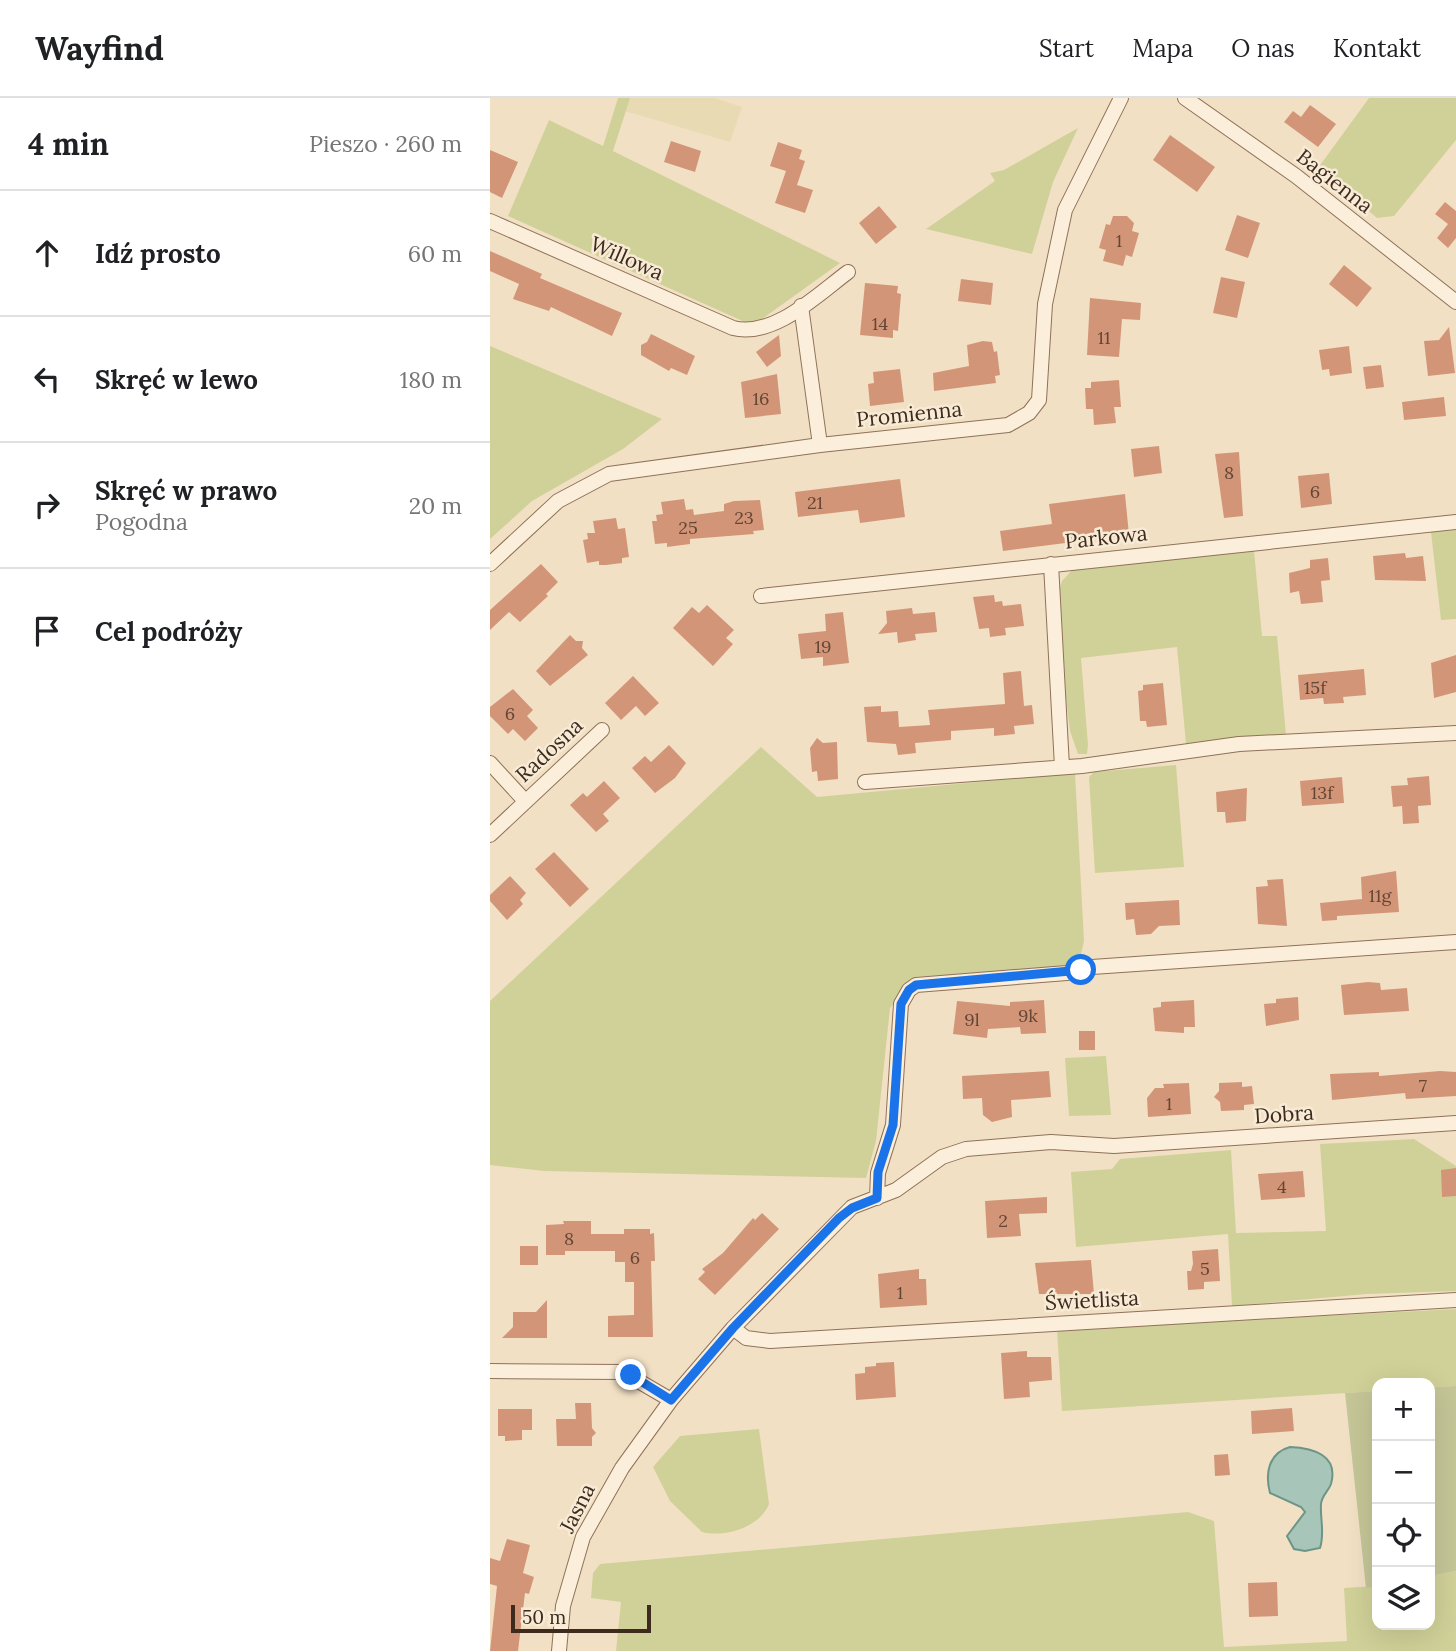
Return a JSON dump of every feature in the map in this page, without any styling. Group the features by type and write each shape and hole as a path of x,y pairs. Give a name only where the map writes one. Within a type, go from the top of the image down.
{"street":[{"name":"Promienna","path":"490,564 558,501 609,474 820,445 1008,425 1029,413 1039,400 1045,304 1065,209 1121,98"},
{"name":"Bagienna","path":"1185,98 1296,176 1456,302"},
{"name":"Willowa","path":"490,220 733,328 757,330 801,306"},
{"path":"820,445 801,306 848,272"},
{"name":"Parkowa","path":"761,596 1456,522"},
{"path":"1051,564 1062,767"},
{"name":"Radosna","path":"490,835 602,730"},
{"path":"865,782 1062,767 1239,744 1456,733"},
{"name":"Radosna","path":"490,763 525,801"},
{"path":"877,1198 878,1172 893,1125 901,1004 909,990 916,985 1067,973 1091,967 1456,942"},
{"name":"Dobra","path":"877,1198 896,1190 928,1164 952,1152 1051,1142 1114,1146 1456,1124"},
{"name":"Jasna","path":"559,1651 564,1606 583,1537 622,1468 671,1400 733,1328 839,1218 852,1208 877,1198"},
{"name":"Świetlista","path":"733,1328 746,1338 770,1341 1456,1300"},
{"path":"490,1371 623,1372 671,1400"}],"shaded area":[{"path":"630,98 715,98 742,107 730,142 625,111"},
{"path":"1290,1447 1307,1449 1322,1455 1331,1466 1331,1484 1321,1504 1320,1548 1305,1551 1294,1549 1287,1536 1305,1512 1301,1507 1270,1493 1270,1465 1277,1454"}],"green space":[{"path":"618,98 630,98 613,151 840,263 758,322 747,323 508,216 549,120 603,146"},
{"path":"1369,98 1456,98 1456,140 1394,216 1377,218 1318,168"},
{"path":"1078,128 1053,182 1032,254 926,229 995,181 990,173 1004,170"},
{"path":"490,346 662,419 623,449 532,501 490,539"},
{"path":"1456,530 1456,619 1441,620 1431,532"},
{"path":"1254,551 1262,636 1277,636 1286,735 1186,744 1177,647 1081,658 1088,745 1087,754 1078,754 1070,731 1066,699 1060,588 1062,581 1074,568"},
{"path":"761,747 817,797 1075,773 1084,941 1081,954 1065,968 915,977 890,1008 876,1141 866,1178 544,1171 490,1165 490,1001"},
{"path":"1176,765 1184,867 1095,873 1089,777 1094,772"},
{"path":"1106,1056 1111,1115 1069,1116 1065,1058"},
{"path":"1414,1139 1456,1166 1456,1291 1367,1294 1232,1306 1228,1234 1076,1247 1071,1172 1112,1169 1120,1159 1231,1150 1236,1233 1326,1231 1320,1144"},
{"path":"1456,1309 1456,1386 1435,1387 1435,1378 1372,1378 1372,1391 1062,1411 1057,1330"},
{"path":"1456,1386 1456,1571 1435,1575 1435,1441 1435,1387"},
{"path":"1372,1391 1372,1587 1366,1588 1345,1393"},
{"path":"759,1429 769,1504 758,1519 741,1529 721,1533 702,1532 670,1501 653,1467 680,1436"},
{"path":"1188,1512 1214,1521 1224,1647 1347,1641 1344,1588 1372,1586 1372,1630 1435,1630 1435,1575 1456,1571 1456,1651 616,1651 621,1602 591,1598 593,1573 600,1564"}],"building":[{"path":"1310,105 1336,124 1318,147 1284,122 1293,111 1301,117"},
{"path":"1170,135 1215,167 1197,192 1153,160"},
{"path":"671,141 701,151 695,172 664,162"},
{"path":"778,142 802,150 799,159 805,161 797,185 813,190 805,213 775,203 786,171 770,166"},
{"path":"490,150 518,162 502,198 490,192"},
{"path":"1445,202 1456,211 1456,238 1448,248 1437,238 1448,224 1435,214"},
{"path":"879,206 897,227 876,244 859,223"},
{"path":"1237,215 1260,223 1248,258 1225,250"},
{"path":"1113,216 1127,216 1134,223 1132,231 1139,233 1132,257 1126,255 1123,266 1103,261 1106,250 1099,248 1106,224 1110,225"},
{"path":"490,251 542,274 540,278 622,313 612,336 551,307 549,311 513,299 519,284 490,271"},
{"path":"1344,265 1372,288 1357,307 1329,284"},
{"path":"1221,277 1245,282 1237,318 1213,313"},
{"path":"961,279 993,283 991,305 958,301"},
{"path":"865,283 898,286 897,293 901,294 898,331 893,330 893,338 860,335"},
{"path":"1090,298 1141,303 1140,320 1122,319 1119,357 1087,355"},
{"path":"1449,327 1455,373 1428,376 1424,341 1439,340"},
{"path":"651,334 695,356 687,375 671,368 669,371 641,355 641,345 647,342"},
{"path":"779,335 781,356 767,367 756,352"},
{"path":"992,342 994,352 997,351 1000,375 995,376 996,383 934,391 933,373 969,366 967,345"},
{"path":"1349,346 1352,373 1330,376 1329,369 1322,370 1319,350"},
{"path":"1381,365 1384,387 1366,389 1363,367"},
{"path":"900,369 904,402 870,406 868,384 874,383 873,372"},
{"path":"777,374 781,414 745,418 741,382"},
{"path":"1119,380 1121,407 1114,407 1116,423 1094,425 1093,409 1086,409 1085,388 1091,388 1091,382"},
{"path":"1444,397 1446,416 1404,420 1402,402"},
{"path":"1159,446 1162,473 1134,477 1131,449"},
{"path":"1239,452 1243,516 1224,518 1215,454"},
{"path":"1329,473 1332,504 1301,508 1298,476"},
{"path":"900,479 905,517 860,523 858,510 798,517 795,492"},
{"path":"1125,494 1129,535 1003,551 1000,531 1052,524 1049,504"},
{"path":"684,499 686,510 693,509 694,515 724,511 724,504 734,501 760,500 764,530 753,531 754,534 690,539 690,544 667,547 667,543 655,544 652,521 657,521 656,515 663,514 661,502"},
{"path":"616,518 618,529 625,528 629,557 622,558 622,563 587,563 583,540 588,539 587,533 595,533 593,521"},
{"path":"1405,553 1406,558 1423,556 1426,581 1375,580 1373,556"},
{"path":"1328,558 1330,580 1321,581 1323,602 1301,604 1299,591 1290,593 1289,573 1310,568 1310,560"},
{"path":"541,564 558,582 546,594 548,596 520,622 509,612 490,630 490,610"},
{"path":"994,595 995,602 1002,601 1003,606 1021,604 1024,626 1005,628 1006,635 990,637 989,628 979,629 973,597"},
{"path":"707,605 734,630 726,638 733,644 713,666 673,628 692,607 699,613"},
{"path":"912,608 913,614 935,612 937,632 915,634 916,640 898,643 897,632 878,634 887,623 886,611"},
{"path":"843,612 849,663 823,666 823,657 801,659 798,634 826,631 825,614"},
{"path":"570,635 576,641 583,641 582,648 588,655 550,686 536,671"},
{"path":"1456,655 1456,692 1434,698 1431,663"},
{"path":"1364,669 1366,695 1343,697 1344,703 1324,704 1323,698 1300,700 1298,675"},
{"path":"1021,671 1024,706 1032,705 1034,724 1014,726 1015,734 994,736 994,728 951,731 951,740 915,743 916,753 898,755 896,744 867,742 864,707 881,706 881,712 898,711 899,727 930,725 928,710 1005,704 1003,673"},
{"path":"633,676 659,703 645,716 636,706 621,720 605,703"},
{"path":"1163,683 1167,725 1147,727 1146,721 1140,721 1138,691 1143,690 1143,685"},
{"path":"513,689 533,710 527,716 538,728 525,741 513,729 508,734 490,716 490,707"},
{"path":"817,738 823,743 837,742 838,779 818,781 817,771 812,772 810,748"},
{"path":"669,745 686,763 675,778 655,793 632,768 645,756 651,762"},
{"path":"1429,776 1431,805 1418,806 1419,823 1403,824 1402,806 1393,807 1391,786 1408,785 1407,778"},
{"path":"1342,777 1344,803 1302,806 1300,781"},
{"path":"604,781 620,798 603,814 609,821 596,832 570,805 583,793 587,797"},
{"path":"1247,788 1246,821 1226,823 1225,812 1217,812 1216,792"},
{"path":"554,852 589,889 570,907 535,869"},
{"path":"1396,871 1399,912 1337,916 1337,920 1322,921 1320,903 1362,899 1361,877"},
{"path":"510,876 526,893 520,900 523,904 507,920 490,901 490,895"},
{"path":"1283,879 1287,926 1258,924 1256,887 1268,886 1267,880"},
{"path":"1179,900 1180,925 1159,926 1151,934 1136,935 1134,919 1126,920 1125,903"},
{"path":"1380,983 1381,990 1407,988 1409,1011 1344,1015 1341,985"},
{"path":"1298,997 1299,1020 1266,1026 1264,1004 1276,1003 1276,999"},
{"path":"1044,1000 1046,1033 1021,1034 1020,1027 988,1029 987,1038 953,1034 957,1001 1010,1006 1010,1002"},
{"path":"1194,1000 1195,1027 1184,1027 1184,1033 1155,1031 1153,1008 1161,1007 1161,1002"},
{"path":"1079,1031 1095,1031 1095,1050 1079,1050"},
{"path":"1049,1071 1051,1097 1011,1100 1012,1117 992,1122 983,1115 982,1098 963,1099 962,1076"},
{"path":"1379,1072 1379,1076 1456,1072 1456,1096 1406,1099 1405,1093 1332,1100 1330,1074"},
{"path":"1242,1082 1242,1087 1252,1086 1254,1104 1244,1105 1244,1110 1221,1111 1220,1102 1214,1097 1219,1091 1219,1083"},
{"path":"1189,1083 1191,1114 1148,1117 1147,1098 1155,1088 1164,1088 1163,1084"},
{"path":"1456,1168 1456,1196 1442,1197 1441,1170"},
{"path":"1303,1171 1305,1197 1261,1200 1258,1174"},
{"path":"1047,1197 1047,1213 1019,1214 1021,1236 987,1238 985,1201"},
{"path":"762,1213 779,1229 715,1295 698,1279 705,1272 702,1269 723,1253 753,1218 755,1220"},
{"path":"563,1221 591,1221 591,1234 624,1234 624,1229 650,1229 650,1234 654,1233 655,1261 651,1261 653,1337 608,1337 608,1316 634,1315 634,1282 625,1282 625,1262 615,1262 615,1251 565,1251 565,1255 546,1255 546,1225 564,1224"},
{"path":"520,1246 538,1246 538,1265 520,1265"},
{"path":"1218,1249 1220,1281 1204,1282 1204,1289 1188,1290 1187,1271 1191,1271 1193,1264 1192,1251"},
{"path":"1091,1260 1094,1294 1039,1294 1035,1263"},
{"path":"919,1269 919,1279 926,1279 927,1305 880,1308 878,1274"},
{"path":"547,1300 547,1338 502,1338 513,1327 513,1312 536,1312"},
{"path":"1027,1351 1027,1357 1051,1357 1052,1380 1029,1382 1030,1397 1004,1399 1001,1353"},
{"path":"894,1362 896,1397 856,1400 855,1374 865,1373 865,1367 876,1366 876,1363"},
{"path":"575,1403 591,1403 592,1428 596,1433 592,1437 592,1446 557,1446 556,1419 576,1419"},
{"path":"1292,1408 1294,1431 1252,1434 1251,1411"},
{"path":"498,1409 532,1409 532,1430 522,1430 522,1440 505,1441 505,1436 498,1436"},
{"path":"1228,1454 1230,1475 1215,1476 1214,1455"},
{"path":"507,1539 530,1545 523,1573 534,1577 529,1594 525,1593 518,1651 490,1651 497,1586 490,1584 490,1558 500,1561"},
{"path":"1277,1582 1278,1616 1249,1617 1248,1583"}],"route":[{"path":"631,1375 671,1400 733,1328 839,1218 852,1208 877,1198 878,1172 893,1125 901,1004 909,990 916,985 1081,970"}]}
